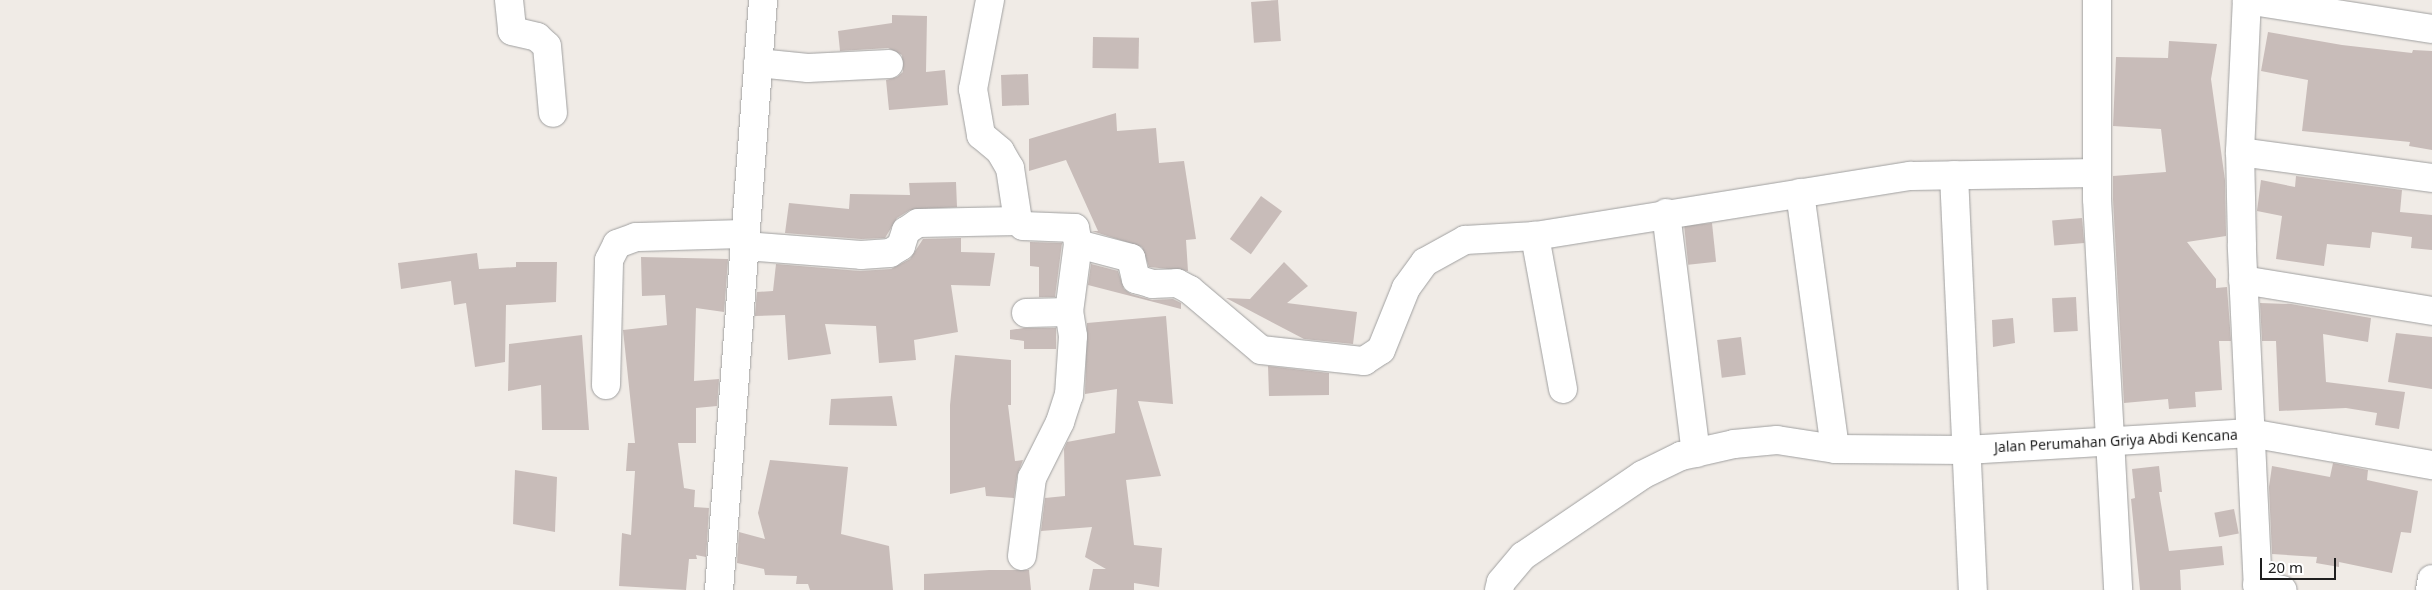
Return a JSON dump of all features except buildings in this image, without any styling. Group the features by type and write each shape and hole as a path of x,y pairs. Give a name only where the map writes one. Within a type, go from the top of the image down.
{"street":[{"path":"509,0 512,31 537,36 547,46 553,112"},
{"path":"719,590 763,0"},
{"path":"990,0 973,89 981,135 1000,151 1010,168 1018,221 1022,226 1075,228 1078,244 1069,312 1073,336 1069,395 1060,422 1032,478 1022,556"},
{"path":"2096,0 2097,173 2118,590"},
{"path":"2266,588 2250,433 2243,280 2240,152 2247,0 2310,4 2432,29"},
{"path":"758,63 808,68 889,64"},
{"path":"2240,152 2432,178"},
{"path":"1078,244 1131,258 1136,279 1152,284 1177,284 1190,290 1242,336 1261,350 1364,361 1381,350 1406,288 1425,262 1465,240 1535,236 1666,213 1910,176 2097,173"},
{"path":"1954,175 1973,590"},
{"path":"1800,192 1828,382 1846,448"},
{"path":"1666,213 1696,453"},
{"path":"606,385 609,260 617,244 636,237 746,240 861,255 890,253 901,246 906,231 918,223 1018,221"},
{"path":"1535,236 1563,389"},
{"path":"2243,280 2432,311"},
{"path":"1026,313 1069,312"},
{"name":"Jalan Perumahan Griya Abdi Kencana","path":"1499,590 1501,582 1523,556 1570,521 1642,475 1696,453 1734,444 1777,440 1846,448 1966,450 2111,439 2250,433 2432,465"},
{"path":"2430,590 2432,579"}]}
